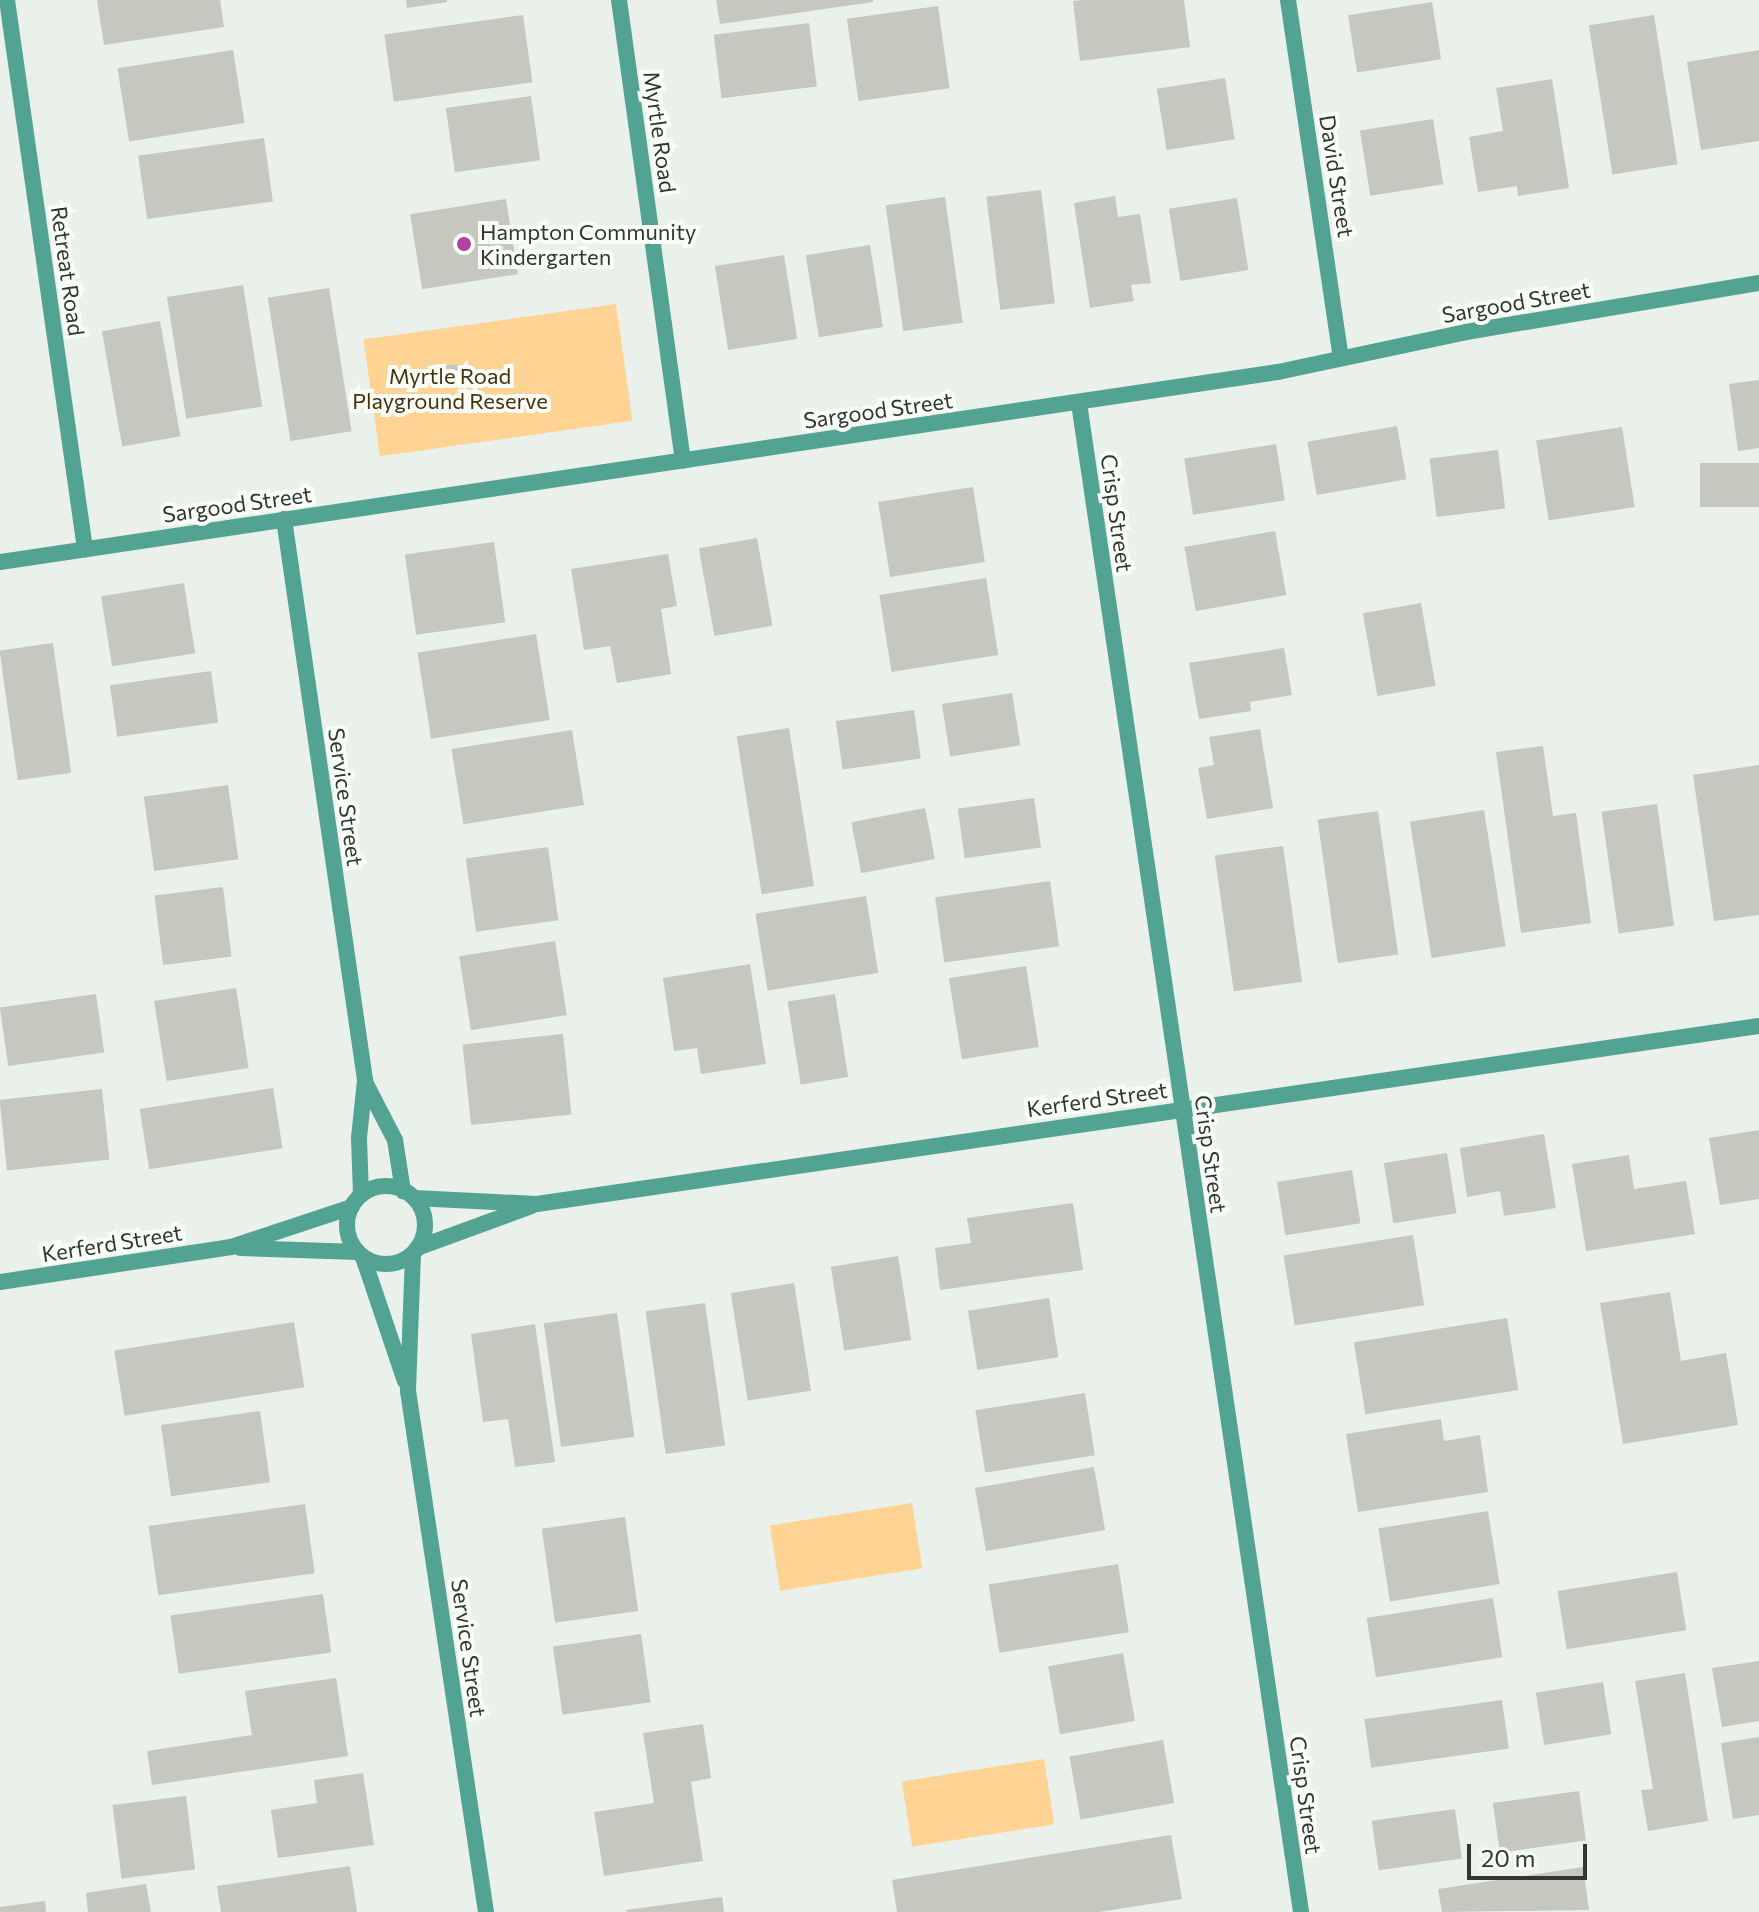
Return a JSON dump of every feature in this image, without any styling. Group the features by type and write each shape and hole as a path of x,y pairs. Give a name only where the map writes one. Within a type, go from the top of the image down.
{"street":[{"name":"Retreat Road","path":"7,0 85,549"},
{"name":"Myrtle Road","path":"619,0 683,461"},
{"name":"David Street","path":"1288,0 1341,358"},
{"name":"Sargood Street","path":"0,562 1079,403 1759,283"},
{"name":"Crisp Street","path":"1079,403 1301,1912"},
{"name":"Service Street","path":"284,519 365,1080 356,1201"},
{"name":"Kerferd Street","path":"409,1195 537,1204 1759,1026"},
{"name":"Service Street","path":"365,1080 395,1140 409,1195"},
{"path":"382,1187 409,1195 424,1218 415,1251 394,1264 360,1254 347,1230 356,1201 382,1187"},
{"name":"Kerferd Street","path":"0,1282 231,1247 356,1201"},
{"name":"Kerferd Street","path":"415,1251 537,1204"},
{"name":"Kerferd Street","path":"231,1247 360,1254"},
{"name":"Service Street","path":"408,1391 415,1251"},
{"name":"Service Street","path":"360,1254 408,1391 486,1912"}],"green space":[{"name":"Myrtle Road Playground Reserve","path":"616,304 632,421 380,456 363,339"},
{"path":"912,1503 922,1568 780,1591 770,1526"},
{"path":"1044,1759 1054,1824 912,1847 902,1782"}],"building":[{"path":"97,0 220,0 224,27 104,45"},
{"path":"406,0 447,0 447,2 407,8"},
{"path":"716,0 873,0 873,2 720,24"},
{"path":"1184,0 1190,47 1080,61 1073,1"},
{"path":"1432,2 1441,59 1357,73 1348,15"},
{"path":"938,6 950,88 858,101 847,19"},
{"path":"523,15 532,82 394,102 384,34"},
{"path":"1654,15 1678,164 1612,174 1589,25"},
{"path":"809,23 817,87 722,98 714,35"},
{"path":"233,50 245,123 129,141 117,68"},
{"path":"1759,50 1759,141 1701,150 1687,62"},
{"path":"1225,78 1235,139 1167,150 1157,89"},
{"path":"1552,79 1569,188 1518,196 1517,186 1478,192 1469,137 1503,131 1496,88"},
{"path":"531,96 540,160 455,172 446,108"},
{"path":"1433,119 1443,184 1370,196 1360,131"},
{"path":"264,138 273,201 147,219 138,156"},
{"path":"1041,190 1055,303 1000,310 986,197"},
{"path":"1115,196 1118,217 1140,214 1151,283 1131,285 1134,301 1090,308 1074,203"},
{"path":"945,197 963,323 903,331 886,205"},
{"path":"1237,198 1248,270 1180,281 1169,209"},
{"name":"Hampton Community Kindergarten","path":"506,199 518,274 422,289 410,214"},
{"path":"870,245 883,327 819,337 806,255"},
{"path":"784,255 797,339 728,350 715,266"},
{"path":"243,285 262,406 186,419 167,297"},
{"path":"329,288 352,431 290,441 268,298"},
{"path":"160,321 180,436 122,446 102,331"},
{"path":"463,364 465,385 437,387 435,366"},
{"path":"1759,380 1759,448 1738,451 1729,384"},
{"path":"1397,426 1406,479 1317,495 1307,442"},
{"path":"1622,427 1635,507 1549,521 1536,441"},
{"path":"1276,444 1285,500 1193,515 1184,459"},
{"path":"1498,450 1505,509 1437,517 1430,458"},
{"path":"1700,463 1759,463 1759,507 1700,507"},
{"path":"973,487 985,562 890,577 878,502"},
{"path":"1275,531 1286,595 1196,611 1184,547"},
{"path":"757,538 772,626 714,636 699,548"},
{"path":"494,542 505,622 416,635 405,555"},
{"path":"668,554 677,606 661,609 671,674 617,683 610,646 584,650 571,569"},
{"path":"986,578 998,655 892,672 879,595"},
{"path":"184,583 195,653 112,666 101,596"},
{"path":"1421,603 1436,686 1377,696 1363,613"},
{"path":"536,634 550,720 431,739 417,653"},
{"path":"53,643 71,773 18,780 0,650"},
{"path":"1284,648 1292,695 1250,702 1251,711 1199,719 1189,663"},
{"path":"211,671 218,722 117,737 110,685"},
{"path":"1012,693 1020,745 950,756 942,704"},
{"path":"914,710 921,759 843,770 836,721"},
{"path":"789,728 814,886 762,894 737,736"},
{"path":"1260,729 1273,808 1207,819 1198,768 1214,765 1209,737"},
{"path":"572,730 584,805 463,824 452,749"},
{"path":"1543,746 1553,816 1576,813 1591,923 1521,933 1496,752"},
{"path":"1759,765 1759,915 1714,921 1693,775"},
{"path":"228,785 238,859 154,871 144,797"},
{"path":"1034,798 1041,848 965,858 958,809"},
{"path":"1657,804 1674,926 1619,934 1602,812"},
{"path":"925,808 935,859 861,873 851,822"},
{"path":"1484,810 1506,946 1432,958 1410,822"},
{"path":"1378,811 1398,955 1338,963 1318,819"},
{"path":"1283,846 1302,982 1234,991 1215,856"},
{"path":"548,847 558,920 476,932 466,859"},
{"path":"1050,881 1059,946 944,963 935,897"},
{"path":"223,887 232,956 163,965 155,895"},
{"path":"866,896 878,973 768,991 755,914"},
{"path":"555,941 567,1015 471,1030 459,956"},
{"path":"750,964 766,1064 701,1074 697,1048 674,1051 663,978"},
{"path":"1026,966 1039,1047 962,1059 949,978"},
{"path":"236,988 249,1068 167,1081 154,1001"},
{"path":"96,994 104,1052 8,1066 0,1007"},
{"path":"835,994 848,1077 801,1084 788,1002"},
{"path":"563,1034 571,1115 471,1125 463,1045"},
{"path":"273,1088 283,1148 149,1169 140,1109"},
{"path":"102,1089 109,1160 7,1170 0,1100"},
{"path":"1759,1130 1759,1199 1720,1205 1709,1138"},
{"path":"1544,1134 1556,1208 1504,1216 1500,1191 1467,1197 1460,1148"},
{"path":"1447,1153 1457,1213 1393,1223 1384,1163"},
{"path":"1629,1155 1634,1189 1686,1181 1695,1234 1586,1251 1572,1164"},
{"path":"1352,1170 1360,1223 1285,1235 1277,1182"},
{"path":"1073,1203 1083,1270 940,1290 935,1248 971,1243 967,1218"},
{"path":"1413,1235 1424,1305 1295,1326 1284,1255"},
{"path":"898,1256 911,1340 844,1351 831,1267"},
{"path":"794,1283 811,1391 748,1401 731,1293"},
{"path":"1670,1292 1681,1361 1726,1353 1738,1425 1623,1444 1600,1303"},
{"path":"1049,1298 1058,1357 977,1370 968,1311"},
{"path":"705,1303 725,1446 666,1454 646,1311"},
{"path":"617,1313 634,1437 561,1447 544,1323"},
{"path":"1507,1318 1518,1390 1365,1414 1354,1342"},
{"path":"294,1322 304,1387 125,1416 114,1350"},
{"path":"535,1324 555,1462 515,1467 508,1419 483,1422 471,1334"},
{"path":"1085,1393 1095,1455 985,1473 975,1410"},
{"path":"260,1411 270,1482 171,1496 161,1425"},
{"path":"1441,1419 1444,1441 1480,1435 1488,1492 1358,1512 1346,1434"},
{"path":"1094,1467 1105,1530 986,1551 975,1488"},
{"path":"305,1504 315,1573 158,1595 149,1526"},
{"path":"1488,1511 1500,1584 1390,1601 1378,1528"},
{"path":"625,1517 638,1611 555,1623 542,1529"},
{"path":"1118,1564 1129,1632 999,1653 989,1584"},
{"path":"1677,1572 1686,1630 1567,1649 1557,1591"},
{"path":"323,1594 331,1652 179,1674 170,1615"},
{"path":"1493,1598 1502,1657 1376,1677 1367,1618"},
{"path":"641,1634 651,1702 562,1715 553,1646"},
{"path":"1123,1653 1135,1721 1060,1734 1048,1666"},
{"path":"1759,1661 1759,1721 1722,1727 1712,1668"},
{"path":"1685,1673 1708,1821 1648,1831 1641,1790 1653,1789 1635,1681"},
{"path":"336,1678 348,1756 152,1785 147,1751 252,1735 245,1691"},
{"path":"1603,1682 1611,1734 1544,1745 1536,1693"},
{"path":"1502,1700 1509,1749 1371,1768 1364,1719"},
{"path":"703,1724 711,1778 691,1782 703,1861 604,1876 594,1812 654,1803 643,1733"},
{"path":"1759,1737 1759,1815 1733,1819 1721,1743"},
{"path":"1163,1740 1174,1803 1081,1820 1069,1756"},
{"path":"363,1773 374,1845 278,1858 271,1810 317,1803 314,1780"},
{"path":"1579,1791 1586,1841 1500,1853 1493,1803"},
{"path":"186,1796 195,1869 122,1878 113,1805"},
{"path":"1455,1809 1462,1859 1379,1870 1372,1821"},
{"path":"1171,1835 1182,1899 1099,1912 897,1912 892,1880"},
{"path":"350,1866 357,1912 221,1912 217,1886"},
{"path":"1583,1867 1589,1910 1442,1912 1438,1889"},
{"path":"146,1884 151,1912 88,1912 86,1893"},
{"path":"722,1897 724,1912 626,1910"},
{"path":"45,1901 46,1912 0,1912 0,1907"}],"place":[{"name":"Hampton Community Kindergarten","path":"464,244"}]}
